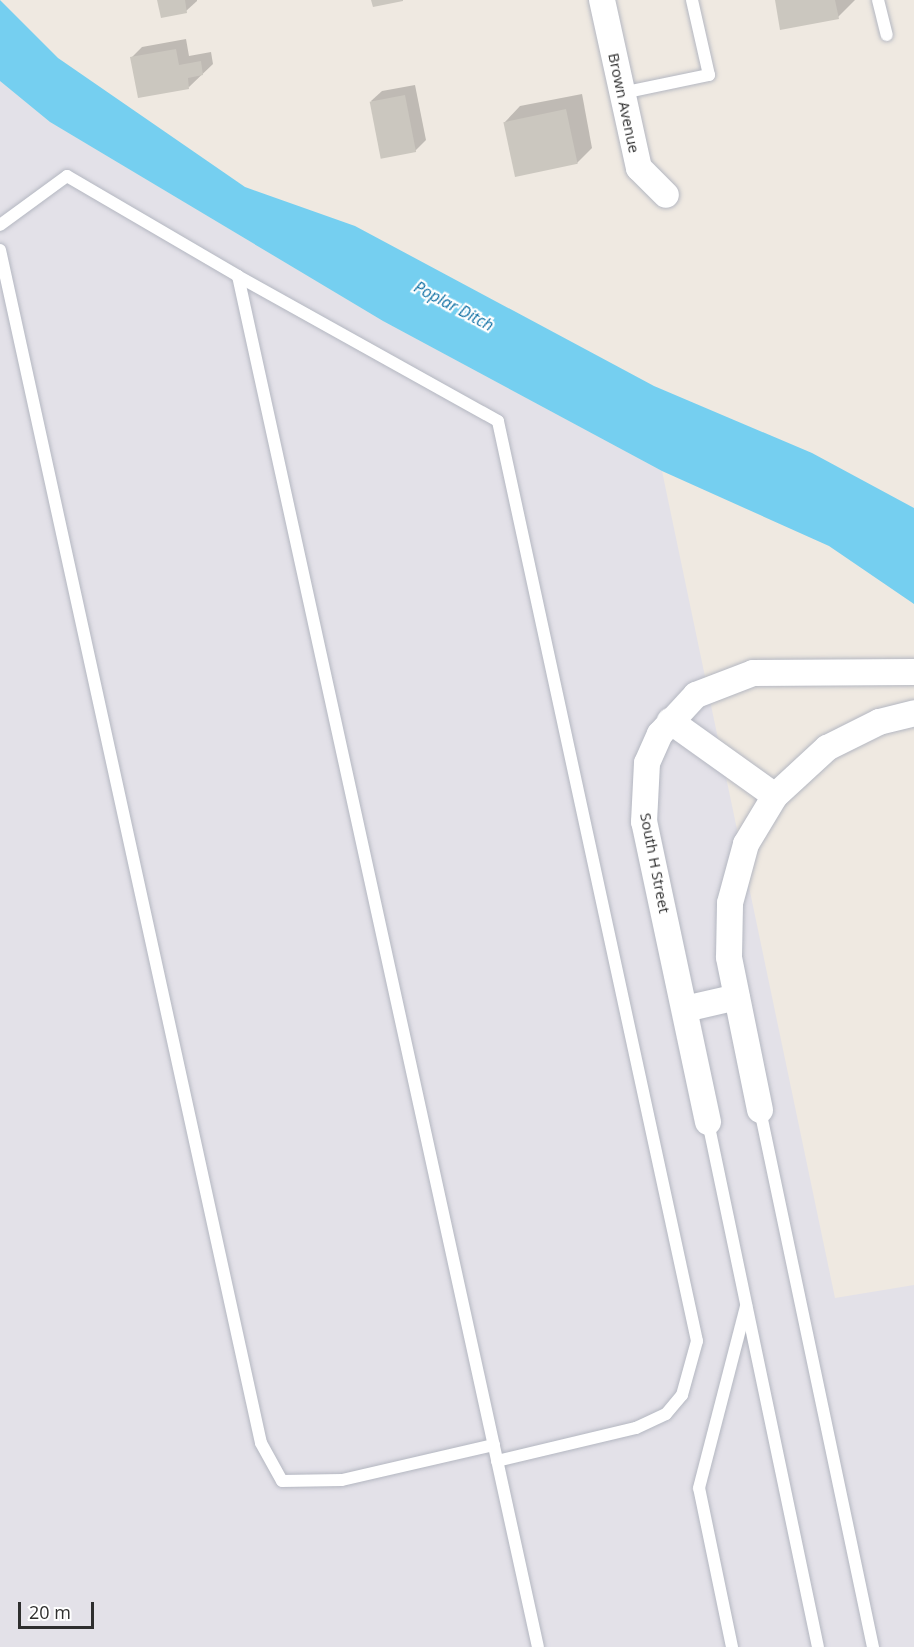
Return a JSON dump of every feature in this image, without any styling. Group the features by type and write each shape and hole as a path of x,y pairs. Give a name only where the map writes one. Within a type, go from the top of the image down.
{"street":[{"name":"Brown Avenue","path":"602,0 639,168 666,195"},
{"name":"South H Street","path":"708,1122 644,822 647,763 670,721 715,684 753,673 914,672"},
{"path":"760,1110 729,957 730,903 746,844 775,796 801,769 851,733 914,713"},
{"path":"670,721 775,796"},
{"path":"685,1009 737,997"}],"lane":[{"path":"622,93 709,75 692,0"},
{"path":"878,0 887,35"},
{"path":"0,225 66,176 237,276 498,421 697,1341 682,1395 666,1414 636,1428 497,1461"},
{"path":"0,250 4,292 261,1443 282,1481 342,1480 494,1445"},
{"path":"237,276 538,1647"},
{"path":"760,1110 873,1647"},
{"path":"708,1122 818,1647"},
{"path":"732,1647 699,1488 747,1302"}],"shaded area":[{"path":"0,81 50,122 383,321 662,471 835,1298 914,1285 914,1647 0,1647"}],"water":[{"name":"Poplar Ditch","path":"0,0 58,58 245,187 355,226 654,386 812,453 914,508 914,604 829,546 662,471 383,321 50,122 0,81"}],"building":[{"path":"157,0 185,0 187,13 161,18"},
{"path":"371,0 403,0 403,1 373,7"},
{"path":"775,0 835,0 839,19 780,30"},
{"path":"176,49 179,65 201,61 203,75 188,78 189,89 138,98 130,57"},
{"path":"405,95 416,152 381,159 370,102"},
{"path":"566,109 578,164 515,177 503,122"}]}
